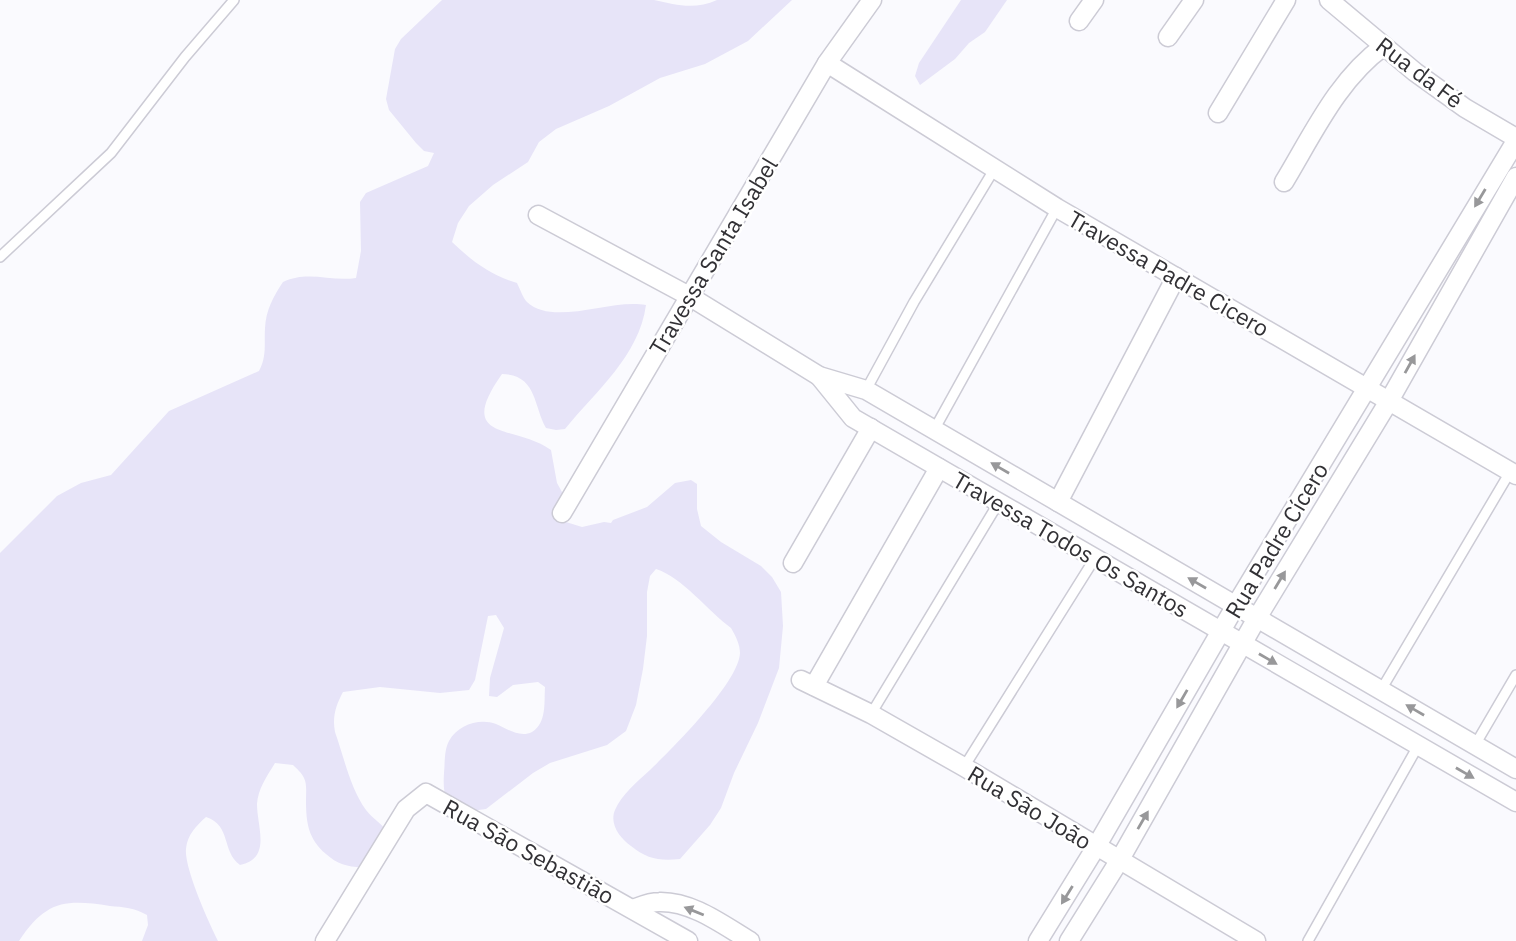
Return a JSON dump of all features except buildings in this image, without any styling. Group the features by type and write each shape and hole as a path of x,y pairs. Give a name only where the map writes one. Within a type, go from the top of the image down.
{"street":[{"path":"1079,21 1094,0"},
{"path":"1168,37 1194,0"},
{"path":"1218,113 1286,0"},
{"name":"Rua da Fé","path":"1329,0 1415,72 1465,108 1516,139"},
{"name":"Travessa Santa Isabel","path":"562,513 827,63 870,1"},
{"path":"1284,182 1342,85 1368,57 1384,46"},
{"name":"Travessa Padre Cicero","path":"827,63 1057,208 1513,473"},
{"name":"Rua Padre Cícero","path":"1038,941 1096,847 1220,631 1516,139"},
{"name":"Rua Padre Cícero","path":"1069,941 1119,861 1257,618 1389,401 1516,177"},
{"name":"Travessa Todos Os Santos","path":"538,215 689,296 819,376 866,390 1516,769"},
{"path":"1058,502 1176,277"},
{"name":"Travessa Todos Os Santos","path":"819,376 853,418 1516,803"},
{"path":"793,563 871,428"},
{"path":"918,456 934,430"},
{"name":"Rua São João","path":"939,468 807,683 871,714 964,767 1256,941"},
{"name":"Rua São Sebastião","path":"325,941 406,809 426,793 688,941"},
{"name":"Rua São Sebastião","path":"633,909 659,902 677,904 708,916 750,941"}],"lane":[{"path":"0,257 111,153 234,0"},
{"path":"866,390 914,302 995,168"},
{"path":"934,430 1057,208"},
{"path":"1381,690 1513,473"},
{"path":"871,714 999,502"},
{"path":"964,767 1095,558"},
{"path":"1475,745 1516,675"},
{"path":"1308,941 1418,746"}],"shaded area":[{"path":"442,0 654,0 693,6 717,0 792,0 748,41 705,64 660,78 609,106 556,129 539,142 528,162 493,185 469,206 458,223 452,242 482,267 517,283 527,302 538,309 567,312 616,305 646,305 635,341 625,357 565,429 546,428 528,385 513,376 502,374 484,411 487,421 495,428 537,442 551,450 557,483 562,492 561,513 566,522 582,527 611,523 647,507 675,483 691,480 697,484 697,509 701,526 721,542 761,566 781,592 783,626 779,668 721,808 680,859 659,859 642,854 623,839 613,820 615,810 630,788 673,747 717,697 729,681 740,653 731,628 675,579 656,569 650,576 647,592 647,636 636,705 626,731 607,745 550,763 486,809 455,813 446,799 444,784 445,752 453,735 463,727 483,722 527,734 537,728 544,712 545,687 538,682 513,685 497,697 489,696 490,678 504,628 496,615 488,616 475,680 469,690 440,693 380,687 343,692 335,711 335,732 356,792 366,810 389,834 367,867 340,863 320,848 308,823 303,776 293,765 275,763 258,798 260,840 256,856 240,865 230,853 220,826 206,817 188,839 186,858 189,869 218,941 142,941 148,925 147,915 129,908 68,903 57,906 38,918 19,941 0,941 0,553 57,496 81,483 111,475 169,411 259,371 264,355 267,315 283,282 301,277 356,278 361,251 360,202 366,193 428,166 434,153 424,151 416,143 389,110 386,99 395,49 401,39"},
{"path":"961,0 1007,0 985,32 920,85 915,76 919,63"}]}
